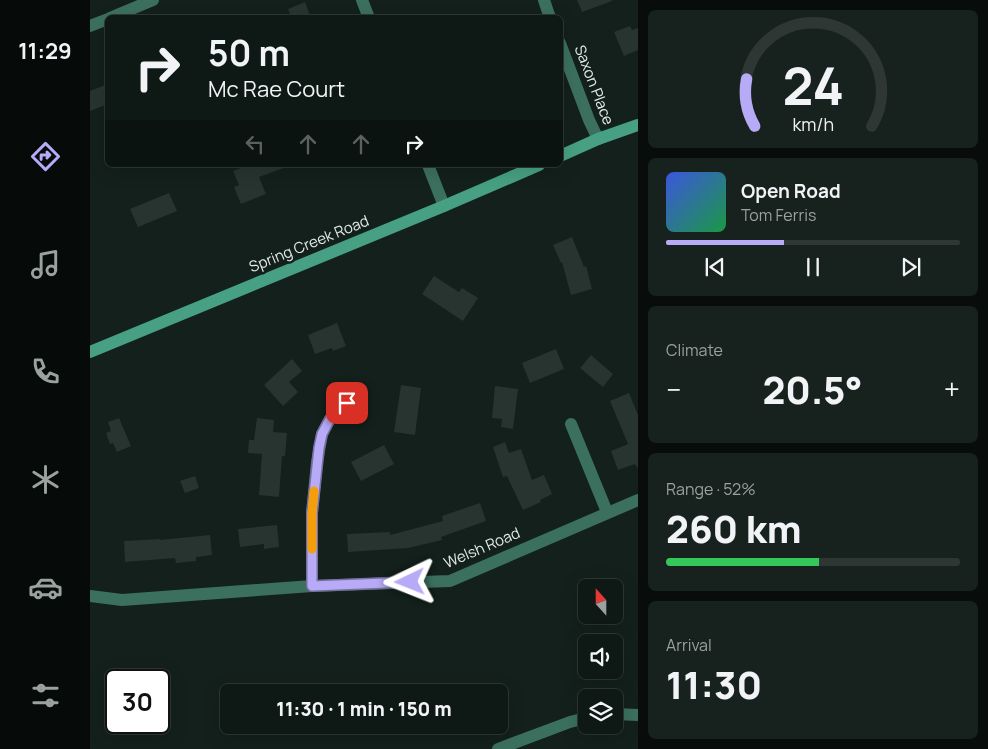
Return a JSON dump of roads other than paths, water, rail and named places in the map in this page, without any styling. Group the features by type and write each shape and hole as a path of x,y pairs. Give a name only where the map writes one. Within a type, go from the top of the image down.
{"main road":[{"path":"563,155 598,139 638,125"},
{"name":"Spring Creek Road","path":"90,352 534,167"}],"street":[{"path":"116,15 153,0"},
{"path":"362,0 368,15"},
{"path":"544,0 549,15"},
{"path":"90,26 105,20"},
{"name":"Saxon Place","path":"563,51 598,139"},
{"path":"429,167 444,206"},
{"path":"312,586 312,513 316,462 322,434 330,419 347,403"},
{"path":"571,424 607,512"},
{"name":"Welsh Road","path":"90,596 122,600 312,586 450,581 638,500"},
{"path":"623,714 638,715"},
{"path":"498,749 578,720"}]}
